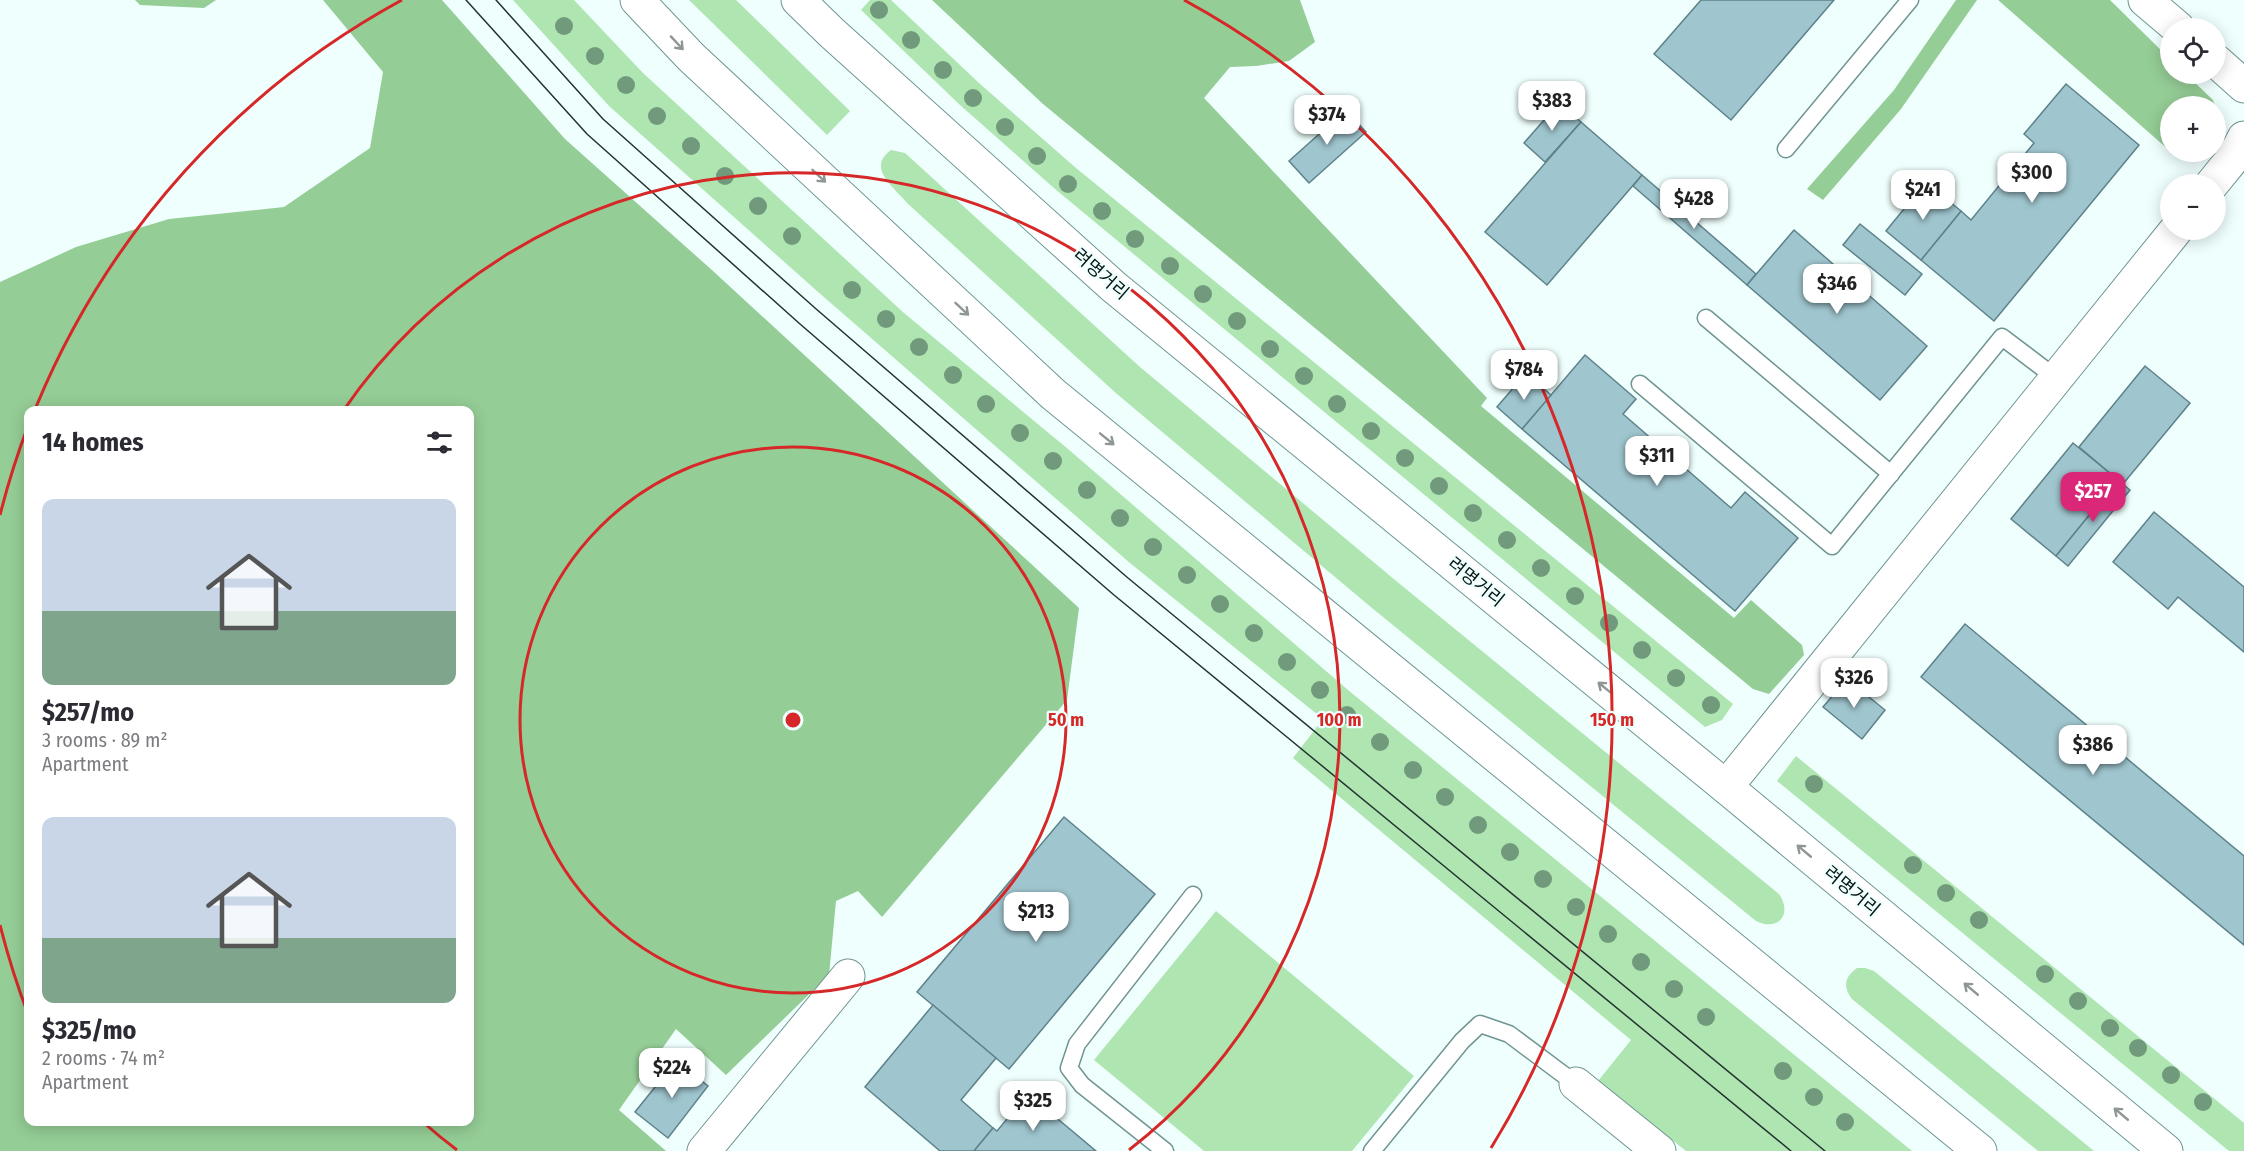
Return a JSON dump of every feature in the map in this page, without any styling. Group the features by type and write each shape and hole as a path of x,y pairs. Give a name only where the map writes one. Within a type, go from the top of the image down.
{"main road":[{"path":"637,0 691,57 1053,394 1980,1151"},
{"path":"2145,0 2166,18"},
{"name":"려명거리","path":"805,2 1114,287 1726,787 2166,1151"},
{"path":"2220,174 2234,157 2244,138"},
{"path":"1726,787 2168,240"},
{"path":"704,1151 848,976"},
{"path":"1576,1084 1659,1151"}],"lane":[{"path":"1786,148 1910,0"},
{"path":"1706,318 1891,474"},
{"path":"1640,384 1832,546 2002,337 2056,378"},
{"path":"1165,1151 1082,1085 1069,1068 1077,1044 1193,895"},
{"path":"1372,1151 1462,1041 1480,1024 1509,1034 1576,1084"}],"green space":[{"path":"135,0 216,0 204,8 140,5"},
{"path":"323,0 442,0 565,139 713,271 1079,608 1067,700 882,917 858,891 836,901 829,975 726,1075 676,1029 619,1110 666,1151 0,1151 0,282 76,247 169,219 284,207 370,148 383,72"},
{"path":"513,0 574,0 643,73 904,313 1068,449 1348,690 1912,1151 1686,1151 1598,1081 1631,1040 1293,758 1323,719 1130,563 817,291 609,106"},
{"path":"689,0 736,0 850,111 827,135"},
{"path":"870,0 891,0 979,83 1076,168 1733,704 1722,720 1705,727 1055,189 960,105 861,10"},
{"path":"932,0 1300,0 1315,42 1289,61 1230,67 1204,98 1487,398 1481,406 1734,618 1751,600 1802,645 1804,655 1769,694 1753,689 1043,104"},
{"path":"1956,0 1977,0 1901,109 1823,200 1807,189 1894,90"},
{"path":"1998,0 2110,0 2160,49 2160,84 2196,84 2209,96 2160,96 2160,142"},
{"path":"891,150 905,153 1140,367 1395,580 1779,894 1784,908 1781,919 1771,924 1756,921 1372,608 1117,394 907,203 890,184 882,170 881,164 884,157"},
{"path":"1796,756 2244,1123 2244,1151 2229,1151 1777,781"},
{"path":"1216,911 1414,1076 1352,1151 1204,1151 1094,1060"},
{"path":"1857,968 1874,971 2094,1151 2038,1151 1852,999 1846,982 1849,975"}],"building":[{"path":"1701,0 1834,0 1731,120 1654,54"},
{"path":"2066,84 2139,145 1994,321 1921,260 1961,211 1971,220 2034,143 2024,134"},
{"path":"1559,103 1581,122 1545,162 1524,143"},
{"path":"1346,110 1366,132 1309,183 1289,161"},
{"path":"1581,122 1642,175 1547,285 1485,232"},
{"path":"1642,175 1756,274 1747,285 1633,186"},
{"path":"1926,182 1961,211 1921,260 1886,231"},
{"path":"1860,224 1922,274 1905,295 1843,245"},
{"path":"1794,230 1927,346 1880,400 1747,285"},
{"path":"1585,355 1636,399 1623,414 1731,508 1745,492 1798,538 1735,611 1522,429"},
{"path":"2145,366 2190,403 2123,484 2079,447"},
{"path":"1526,373 1551,395 1522,429 1497,407"},
{"path":"2073,443 2118,480 2056,556 2011,519"},
{"path":"2118,480 2130,490 2068,566 2056,556"},
{"path":"2154,512 2244,587 2244,652 2178,597 2168,609 2113,562"},
{"path":"1965,624 2244,856 2244,945 1921,677"},
{"path":"1847,679 1885,710 1862,739 1823,707"},
{"path":"1064,817 1155,894 1009,1069 917,992"},
{"path":"933,1005 996,1058 961,1100 993,1128 974,1151 940,1151 865,1087"},
{"path":"676,1061 708,1086 668,1138 635,1112"},
{"path":"1028,1094 1096,1151 974,1151 993,1128 997,1131"}],"tram line":[{"path":"466,0 587,134 800,324 1114,595 1791,1151"},
{"path":"496,0 603,119 815,308 1128,578 1825,1151"}]}
